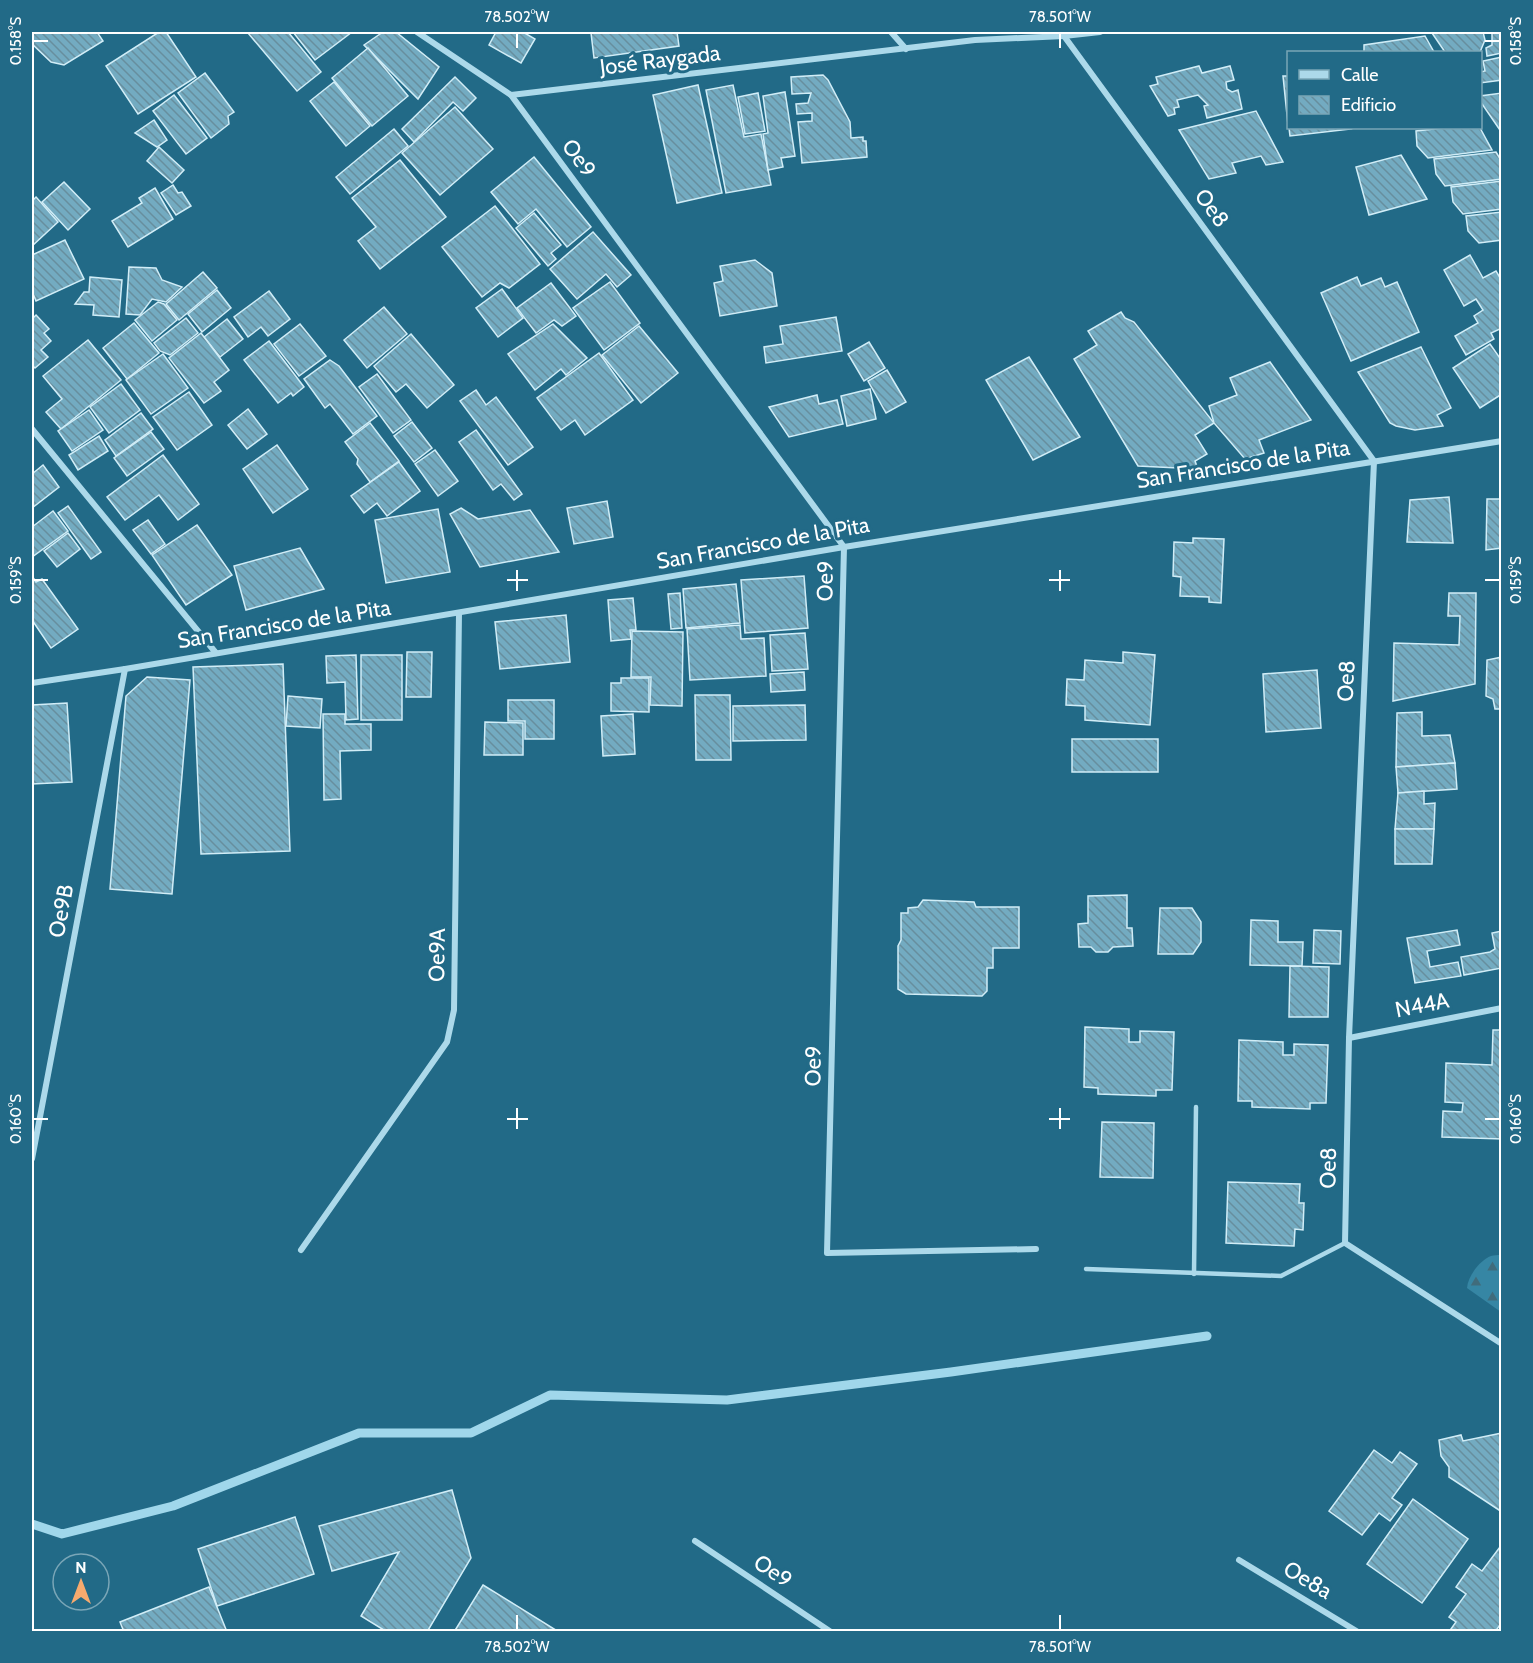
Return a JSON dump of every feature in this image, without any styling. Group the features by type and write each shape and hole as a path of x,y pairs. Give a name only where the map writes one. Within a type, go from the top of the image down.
{"street":[{"name":"Oe9","path":"417,32 511,95 844,547 826,1253 1036,1249"},
{"path":"891,32 906,49"},
{"name":"José Raygada","path":"511,95 975,40 1100,32"},
{"name":"Oe8","path":"1064,36 1374,460 1349,1038 1345,1243"},
{"path":"32,429 216,653"},
{"name":"San Francisco de la Pita","path":"32,683 844,547 1502,441"},
{"name":"Oe9A","path":"301,1250 447,1042 454,1010 459,613"},
{"name":"Oe9B","path":"32,1159 125,669"},
{"name":"N44A","path":"1349,1038 1502,1008"},
{"path":"1345,1243 1502,1344"},
{"name":"Oe9","path":"695,1541 831,1632"},
{"name":"Oe8a","path":"1239,1560 1358,1632"}],"lane":[{"path":"1194,1274 1196,1107"},
{"path":"1086,1269 1281,1276 1345,1243"}],"green space":[{"path":"1502,1255 1501,1312 1467,1288 1472,1274 1479,1265 1491,1256"}],"building":[{"path":"97,32 103,41 64,65 51,62 32,44 32,33"},
{"path":"159,32 166,32 196,77 138,114 106,66"},
{"path":"288,32 321,72 297,91 248,33"},
{"path":"293,32 352,32 315,60"},
{"path":"383,32 396,32 439,67 418,99 364,45"},
{"path":"496,32 523,32 535,39 521,63 489,45"},
{"path":"677,32 679,46 594,58 591,33"},
{"path":"1483,32 1485,40 1480,51 1444,51 1432,33"},
{"path":"1492,32 1502,32 1502,53 1487,56 1486,48 1492,45"},
{"path":"1425,36 1433,51 1364,51 1364,45"},
{"path":"368,48 408,96 372,126 332,78"},
{"path":"1502,57 1502,80 1482,83 1482,72 1485,71 1483,61"},
{"path":"1199,66 1202,73 1230,66 1234,80 1226,82 1227,89 1232,92 1238,90 1242,109 1207,118 1204,106 1208,105 1198,95 1177,100 1179,107 1174,108 1175,114 1168,116 1150,86 1158,84 1156,77"},
{"path":"205,73 234,112 228,116 229,124 211,138 178,93"},
{"path":"823,75 828,80 850,122 851,138 863,137 863,141 866,141 867,157 802,163 798,122 812,121 812,113 797,114 796,104 808,103 811,93 792,94 791,77"},
{"path":"1283,76 1287,76 1287,115"},
{"path":"455,77 476,98 463,111 453,102 414,142 402,129"},
{"path":"334,82 370,126 346,146 310,101"},
{"path":"698,85 722,193 677,203 653,95"},
{"path":"733,85 744,137 761,134 771,185 726,193 706,90"},
{"path":"785,92 795,156 781,158 783,167 768,170 763,134 768,133 763,96"},
{"path":"758,93 765,131 745,134 738,97"},
{"path":"1502,93 1502,133 1482,104 1482,96"},
{"path":"174,95 207,138 186,154 153,111"},
{"path":"455,107 493,149 440,195 402,153"},
{"path":"1256,111 1283,162 1266,165 1261,156 1232,163 1236,173 1209,179 1179,130"},
{"path":"154,120 167,140 157,147 135,133"},
{"path":"394,129 408,146 350,194 336,177"},
{"path":"1289,129 1351,129 1290,136"},
{"path":"1481,129 1492,150 1428,158 1417,146 1416,131"},
{"path":"159,147 184,170 172,183 147,161"},
{"path":"1496,152 1502,162 1502,179 1445,186 1436,174 1434,159"},
{"path":"1401,155 1427,199 1369,215 1356,167"},
{"path":"534,157 591,227 567,247 536,209 518,224 491,192"},
{"path":"400,160 446,217 380,269 358,241 376,227 352,198"},
{"path":"1502,181 1502,209 1463,214 1453,202 1451,187"},
{"path":"64,182 90,209 68,230 42,202"},
{"path":"173,185 178,193 182,192 191,206 176,215 161,193"},
{"path":"155,188 173,219 128,247 112,221 142,203 139,198"},
{"path":"36,197 58,222 32,246 32,201"},
{"path":"495,206 540,264 509,288 500,283 482,297 442,247"},
{"path":"1502,212 1502,240 1479,243 1468,231 1466,216"},
{"path":"534,213 561,245 551,253 556,259 548,266 516,228"},
{"path":"593,232 631,275 617,287 606,274 577,299 550,269"},
{"path":"65,240 84,279 36,301 32,291 32,255"},
{"path":"1470,255 1483,278 1496,271 1502,281 1502,328 1491,333 1494,339 1466,355 1455,336 1478,323 1474,316 1483,310 1476,299 1464,306 1444,270"},
{"path":"755,260 772,273 777,306 720,316 714,283 723,281 720,266"},
{"path":"129,267 156,268 162,280 182,287 166,302 152,299 140,315 126,314"},
{"path":"203,272 217,288 179,320 166,304"},
{"path":"90,277 122,280 119,317 93,315 94,305 75,304 84,292 89,292"},
{"path":"1357,277 1361,286 1381,278 1385,287 1397,282 1419,332 1351,361 1321,293"},
{"path":"610,282 640,323 604,350 573,308"},
{"path":"551,283 576,316 562,326 554,320 536,333 517,308"},
{"path":"502,289 523,318 498,337 476,308"},
{"path":"217,290 231,308 202,332 188,314"},
{"path":"269,291 290,319 268,336 261,327 248,337 234,317"},
{"path":"158,302 164,304 177,320 152,341 135,320"},
{"path":"384,307 407,334 367,368 344,340"},
{"path":"1121,312 1125,318 1134,322 1214,423 1195,435 1207,454 1195,461 1198,469 1138,466 1074,359 1097,345 1088,331"},
{"path":"36,315 49,329 44,333 51,341 41,350 48,357 35,368 32,365 32,319"},
{"path":"836,317 842,351 766,363 764,347 783,344 780,326"},
{"path":"186,318 198,333 170,355 160,351 154,343"},
{"path":"227,319 243,339 220,357 204,337"},
{"path":"134,323 159,353 127,379 103,348"},
{"path":"300,324 326,356 299,376 274,344"},
{"path":"553,324 587,358 566,375 561,369 535,390 508,354"},
{"path":"639,326 678,373 641,403 602,355"},
{"path":"201,333 229,370 214,382 221,391 204,403 169,358"},
{"path":"411,334 454,385 427,408 406,384 396,392 374,366"},
{"path":"88,340 121,380 61,429 46,412 62,399 43,376"},
{"path":"269,341 304,387 293,396 291,393 278,403 244,360"},
{"path":"869,342 885,368 864,381 848,354"},
{"path":"1490,344 1502,361 1502,394 1480,408 1453,368"},
{"path":"1421,347 1451,408 1437,415 1443,426 1415,430 1390,423 1358,372"},
{"path":"599,353 633,400 585,435 575,420 561,430 537,398"},
{"path":"163,354 188,388 151,414 126,380"},
{"path":"1029,357 1080,437 1033,460 986,380"},
{"path":"330,360 339,366 377,416 353,434 330,404 325,408 304,379"},
{"path":"1270,362 1311,420 1259,440 1264,453 1245,459 1214,423 1209,406 1237,395 1230,378"},
{"path":"887,370 906,402 886,413 868,381"},
{"path":"377,374 411,420 393,433 359,387"},
{"path":"121,384 140,410 109,433 90,407"},
{"path":"870,389 876,419 847,426 841,396"},
{"path":"476,390 486,405 496,397 533,447 508,465 460,401"},
{"path":"189,392 212,425 177,450 153,417"},
{"path":"817,395 819,404 837,400 843,424 789,437 769,407"},
{"path":"248,409 267,434 247,449 228,425"},
{"path":"89,410 103,430 72,451 58,431"},
{"path":"141,413 153,429 116,456 105,440"},
{"path":"412,422 432,448 414,462 394,436"},
{"path":"370,423 399,461 370,482 357,464 358,459 345,442"},
{"path":"476,430 522,494 514,500 501,484 493,490 459,442"},
{"path":"151,432 164,449 127,476 114,458"},
{"path":"99,436 108,451 78,470 69,455"},
{"path":"277,445 308,489 273,513 243,469"},
{"path":"435,450 458,481 438,496 415,464"},
{"path":"163,455 199,504 178,520 159,495 125,520 107,497"},
{"path":"399,462 420,491 387,516 377,503 364,513 351,496"},
{"path":"43,465 59,487 32,508 32,474"},
{"path":"1449,497 1453,543 1407,542 1410,500"},
{"path":"1487,499 1502,499 1502,548 1486,550"},
{"path":"607,501 613,537 574,544 567,508"},
{"path":"68,506 101,552 91,559 58,513"},
{"path":"461,508 478,519 530,510 559,552 480,567 450,514"},
{"path":"438,509 450,572 386,583 375,520"},
{"path":"53,511 68,531 32,557 32,527"},
{"path":"148,520 165,544 151,554 133,530"},
{"path":"197,525 232,575 186,605 152,555"},
{"path":"68,533 80,549 57,567 44,551"},
{"path":"1193,538 1224,539 1221,603 1209,602 1209,597 1180,596 1181,577 1173,576 1174,542 1193,543"},
{"path":"300,548 324,589 246,610 234,566"},
{"path":"32,576 36,582 42,579 78,629 51,648 32,620"},
{"path":"804,576 808,628 745,633 741,580"},
{"path":"736,584 740,623 686,628 683,589"},
{"path":"680,593 682,628 671,629 668,594"},
{"path":"1449,593 1476,593 1475,684 1393,701 1394,643 1459,645 1460,616 1448,616"},
{"path":"633,598 636,630 630,630 631,639 611,641 608,600"},
{"path":"566,615 570,662 500,669 495,622"},
{"path":"740,625 741,639 764,638 766,676 690,680 687,629"},
{"path":"632,631 683,632 682,706 650,705 651,677 631,677"},
{"path":"805,633 808,669 772,671 770,635"},
{"path":"407,652 432,652 431,697 406,697"},
{"path":"1123,652 1155,655 1150,725 1085,720 1085,706 1066,705 1067,679 1084,680 1085,660 1123,663"},
{"path":"356,655 358,719 346,720 345,682 327,683 326,656"},
{"path":"361,655 402,655 402,720 361,720"},
{"path":"1502,657 1502,709 1495,709 1493,699 1486,696 1487,660"},
{"path":"283,664 290,851 201,854 193,667"},
{"path":"1317,670 1321,728 1266,732 1263,674"},
{"path":"804,672 805,690 771,692 770,674"},
{"path":"147,677 190,680 172,894 110,889 126,696"},
{"path":"621,678 649,678 649,712 611,711 611,683 621,683"},
{"path":"695,695 730,695 731,760 696,760"},
{"path":"288,696 322,699 320,728 286,726"},
{"path":"508,700 554,700 554,739 525,739 525,721 508,721"},
{"path":"67,703 72,782 32,784 32,705"},
{"path":"805,705 806,740 733,741 733,706"},
{"path":"1422,712 1422,736 1450,735 1455,763 1396,767 1397,713"},
{"path":"323,714 345,714 345,724 371,724 371,750 340,751 341,799 324,800"},
{"path":"633,714 635,754 603,756 601,716"},
{"path":"485,722 523,723 523,755 484,755"},
{"path":"1072,739 1158,739 1158,772 1072,772"},
{"path":"1455,763 1457,789 1398,793 1396,767"},
{"path":"1424,791 1424,804 1435,803 1434,829 1395,829 1398,793"},
{"path":"1395,829 1434,829 1432,864 1395,864"},
{"path":"1127,895 1127,928 1132,928 1133,946 1113,947 1108,952 1096,952 1091,947 1079,947 1078,924 1088,923 1088,896"},
{"path":"923,900 974,902 976,907 1019,907 1019,948 993,948 993,968 987,968 987,991 982,996 906,994 898,989 901,913 908,913 908,908 918,907"},
{"path":"1160,908 1192,908 1201,922 1201,942 1193,954 1158,954"},
{"path":"1251,920 1278,921 1278,942 1303,942 1302,966 1250,965"},
{"path":"1314,930 1341,931 1340,964 1313,963"},
{"path":"1457,930 1460,945 1427,951 1430,967 1458,962 1461,976 1415,983 1407,938"},
{"path":"1502,931 1502,968 1464,975 1461,957 1495,949 1492,933"},
{"path":"1290,966 1329,967 1328,1017 1289,1017"},
{"path":"1085,1027 1129,1029 1129,1042 1140,1042 1140,1031 1174,1032 1172,1090 1156,1090 1156,1096 1098,1094 1098,1088 1084,1087"},
{"path":"1493,1030 1502,1030 1502,1139 1442,1137 1443,1111 1462,1112 1463,1103 1445,1102 1446,1063 1492,1065"},
{"path":"1239,1040 1283,1042 1283,1055 1294,1055 1294,1044 1328,1045 1326,1103 1310,1103 1310,1109 1252,1107 1252,1101 1238,1101"},
{"path":"1102,1122 1154,1123 1153,1178 1100,1177"},
{"path":"1228,1182 1300,1184 1299,1203 1304,1203 1303,1230 1295,1229 1294,1246 1226,1243"},
{"path":"1502,1433 1502,1512 1449,1477 1449,1467 1441,1456 1439,1440 1461,1435 1463,1441"},
{"path":"1374,1450 1392,1463 1400,1452 1417,1464 1392,1498 1402,1505 1390,1521 1379,1513 1362,1535 1329,1511"},
{"path":"452,1490 471,1558 427,1632 387,1632 361,1616 399,1552 332,1571 319,1526"},
{"path":"1413,1499 1468,1539 1422,1603 1367,1564"},
{"path":"295,1517 314,1574 217,1606 198,1549"},
{"path":"1500,1547 1502,1548 1502,1622 1495,1632 1454,1632 1451,1629 1456,1622 1449,1617 1466,1594 1456,1587 1472,1564 1482,1571"},
{"path":"483,1585 559,1632 454,1632"},
{"path":"209,1587 227,1632 124,1632 120,1622"}],"waterway":[{"path":"32,1524 62,1534 173,1506 359,1433 471,1433 550,1395 727,1400 951,1372 1207,1336"}]}
